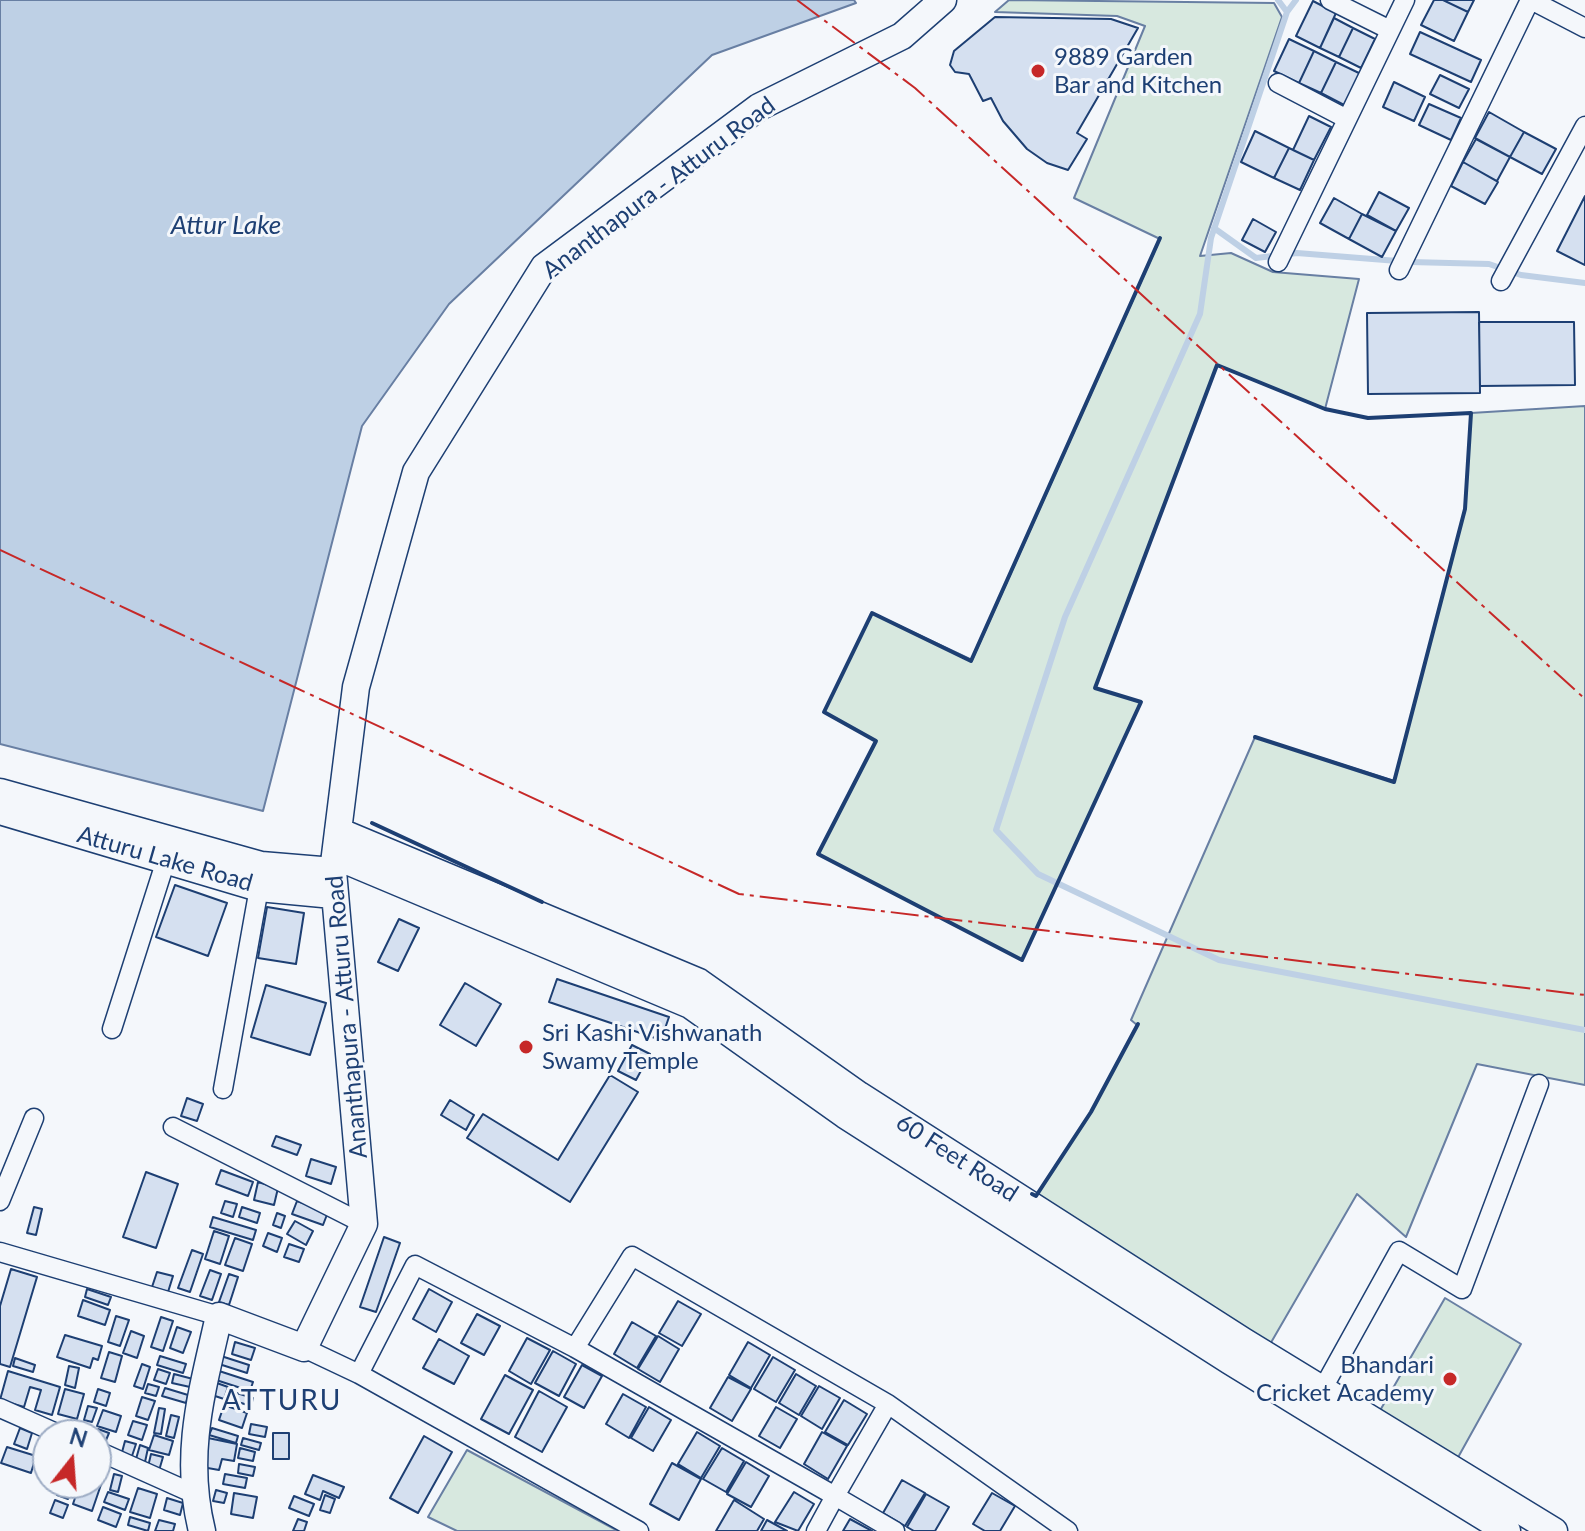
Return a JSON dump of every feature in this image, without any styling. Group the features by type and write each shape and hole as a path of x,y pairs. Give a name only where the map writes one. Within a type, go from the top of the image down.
{"street":[{"name":"Ananthapura - Atturu Road","path":"364,1224 335,863 356,687 416,472 544,267 759,107 902,36 943,0"},
{"path":"1330,0 1390,30"},
{"path":"1278,262 1405,0"},
{"path":"1399,270 1531,0 1585,28"},
{"path":"1278,83 1347,119"},
{"path":"1501,281 1585,126"},
{"name":"Atturu Lake Road","path":"0,792 261,865 335,863"},
{"name":"Atturu Lake Road","path":"0,811 259,888 335,863"},
{"path":"112,1029 166,860"},
{"name":"60 Feet Road","path":"335,863 699,982 859,1095 1322,1390 1554,1531"},
{"name":"60 Feet Road","path":"335,863 690,1005 845,1115 1216,1353 1507,1531"},
{"path":"223,1089 259,888"},
{"path":"1322,1390 1399,1251 1462,1289 1539,1084"},
{"path":"0,1201 34,1118"},
{"path":"173,1127 364,1224 304,1348"},
{"path":"0,1252 219,1316 304,1348 359,1374 639,1531"},
{"path":"575,1348 632,1256 888,1404 1068,1531"},
{"path":"359,1374 415,1265 575,1348 895,1531"},
{"path":"202,1531 192,1493 193,1433 219,1316"},
{"path":"816,1531 888,1404"},
{"path":"0,1408 32,1422"},
{"path":"112,1457 192,1493"}],"shaded area":[{"path":"1009,0 1274,3 1282,17 1200,256 1231,253 1273,272 1359,279 1325,409 1217,365 1095,688 1141,702 1022,960 818,854 876,741 824,712 872,613 972,660 1160,239 1074,198 1145,26 1117,16 995,12"},
{"path":"1585,406 1585,1085 1477,1064 1406,1237 1357,1194 1269,1346 1036,1196 1091,1112 1137,1025 1131,1020 1255,737 1394,781 1465,509 1471,413"},
{"name":"Bhandari Cricket Academy","path":"1445,1298 1521,1344 1456,1461 1378,1414"},
{"path":"467,1450 618,1531 457,1531 428,1517"}],"water":[{"name":"Attur Lake","path":"0,0 854,0 856,3 712,55 449,304 362,426 263,811 0,744"}],"building":[{"path":"1434,0 1443,0 1468,12 1454,41 1421,25"},
{"path":"1443,0 1474,0 1468,12"},
{"path":"1313,1 1336,13 1320,48 1296,36"},
{"path":"995,17 1111,19 1138,28 1077,133 1087,139 1068,170 1047,163 1027,149 1003,121 991,98 983,101 969,74 955,72 950,65 954,51"},
{"path":"1334,18 1353,28 1339,57 1320,48"},
{"path":"1353,28 1375,39 1361,68 1339,57"},
{"path":"1420,32 1481,60 1471,82 1410,54"},
{"path":"1289,39 1314,51 1299,83 1274,71"},
{"path":"1314,51 1336,62 1321,93 1299,83"},
{"path":"1336,62 1361,74 1346,106 1321,93"},
{"path":"1440,75 1469,89 1459,108 1430,94"},
{"path":"1394,82 1425,97 1414,121 1383,107"},
{"path":"1429,104 1461,118 1451,140 1419,125"},
{"path":"1489,112 1524,132 1510,157 1475,138"},
{"path":"1309,116 1331,127 1314,160 1293,150"},
{"path":"1255,131 1289,148 1274,178 1241,162"},
{"path":"1524,132 1556,149 1542,174 1510,157"},
{"path":"1476,139 1510,157 1497,181 1463,162"},
{"path":"1289,148 1314,160 1300,190 1274,178"},
{"path":"1463,162 1498,182 1485,204 1451,186"},
{"path":"1379,192 1409,208 1396,231 1367,215"},
{"path":"1585,196 1585,265 1557,251"},
{"path":"1334,198 1362,214 1349,239 1320,223"},
{"path":"1362,214 1396,231 1382,257 1349,239"},
{"path":"1253,219 1276,232 1265,252 1242,240"},
{"path":"1479,312 1480,393 1368,394 1367,313"},
{"path":"1479,322 1574,322 1575,385 1480,386"},
{"path":"175,885 227,903 208,956 156,937"},
{"path":"267,907 304,913 296,964 258,958"},
{"path":"399,919 419,928 398,971 378,962"},
{"path":"557,979 669,1017 661,1040 549,1002"},
{"path":"465,983 501,1004 476,1046 440,1025"},
{"path":"266,985 326,1003 310,1055 251,1037"},
{"path":"632,1045 650,1054 636,1080 618,1071"},
{"path":"610,1075 638,1092 570,1202 467,1138 483,1114 558,1160"},
{"path":"187,1098 203,1104 197,1121 181,1116"},
{"path":"450,1100 474,1115 466,1130 441,1115"},
{"path":"276,1136 301,1145 297,1155 272,1146"},
{"path":"311,1159 336,1167 331,1184 306,1176"},
{"path":"221,1170 253,1182 248,1196 216,1184"},
{"path":"146,1172 178,1184 156,1248 123,1237"},
{"path":"258,1182 278,1188 274,1205 254,1200"},
{"path":"225,1201 237,1204 233,1217 221,1213"},
{"path":"297,1201 328,1212 323,1225 292,1214"},
{"path":"34,1207 42,1209 36,1235 27,1233"},
{"path":"242,1207 260,1213 257,1223 239,1217"},
{"path":"277,1213 285,1216 281,1228 273,1225"},
{"path":"213,1217 256,1230 253,1240 210,1227"},
{"path":"295,1221 313,1231 306,1245 287,1234"},
{"path":"214,1231 229,1236 220,1264 205,1259"},
{"path":"268,1233 282,1238 277,1252 263,1246"},
{"path":"384,1237 400,1243 376,1312 360,1307"},
{"path":"235,1238 252,1244 243,1271 225,1265"},
{"path":"289,1244 304,1249 299,1262 284,1257"},
{"path":"192,1250 203,1254 190,1292 178,1288"},
{"path":"11,1269 37,1277 10,1367 0,1364 0,1306"},
{"path":"210,1270 221,1274 212,1300 200,1296"},
{"path":"157,1272 173,1276 168,1292 152,1287"},
{"path":"229,1274 238,1277 229,1305 219,1302"},
{"path":"87,1289 111,1297 108,1305 85,1297"},
{"path":"429,1289 452,1302 436,1332 413,1319"},
{"path":"83,1300 110,1310 105,1325 78,1316"},
{"path":"678,1301 701,1314 682,1346 659,1333"},
{"path":"477,1314 500,1326 484,1355 461,1343"},
{"path":"116,1316 129,1320 120,1346 108,1342"},
{"path":"161,1317 173,1321 163,1351 151,1347"},
{"path":"632,1322 656,1336 637,1368 614,1354"},
{"path":"177,1327 191,1332 183,1353 170,1348"},
{"path":"131,1331 144,1336 137,1358 123,1353"},
{"path":"65,1335 102,1346 98,1360 93,1358 90,1368 57,1357"},
{"path":"658,1336 679,1349 660,1382 638,1369"},
{"path":"527,1338 550,1350 531,1384 509,1371"},
{"path":"439,1339 469,1356 454,1384 423,1368"},
{"path":"235,1342 255,1348 251,1360 232,1354"},
{"path":"748,1342 770,1355 751,1388 729,1375"},
{"path":"553,1351 576,1364 559,1396 535,1383"},
{"path":"109,1352 122,1356 115,1382 101,1378"},
{"path":"160,1356 186,1364 183,1373 157,1365"},
{"path":"221,1356 249,1365 247,1373 219,1364"},
{"path":"773,1357 795,1370 776,1402 754,1389"},
{"path":"15,1358 35,1365 33,1372 13,1366"},
{"path":"142,1364 150,1367 143,1389 134,1386"},
{"path":"582,1365 602,1376 584,1408 564,1397"},
{"path":"69,1366 79,1368 75,1388 65,1385"},
{"path":"158,1369 170,1373 166,1384 154,1380"},
{"path":"216,1370 253,1382 250,1391 213,1379"},
{"path":"8,1371 60,1387 52,1415 35,1410 41,1390 30,1387 24,1407 0,1400"},
{"path":"174,1374 193,1379 190,1387 172,1383"},
{"path":"796,1374 816,1386 799,1415 779,1403"},
{"path":"505,1375 533,1390 509,1434 481,1419"},
{"path":"728,1377 751,1389 732,1421 710,1408"},
{"path":"214,1382 228,1387 224,1399 209,1394"},
{"path":"148,1384 159,1387 156,1396 145,1393"},
{"path":"819,1386 840,1398 822,1429 801,1416"},
{"path":"165,1388 188,1395 186,1403 162,1396"},
{"path":"65,1389 84,1394 77,1419 58,1414"},
{"path":"98,1389 110,1393 106,1406 94,1402"},
{"path":"230,1391 253,1398 251,1406 228,1399"},
{"path":"539,1391 567,1407 542,1452 515,1437"},
{"path":"623,1394 646,1407 629,1438 606,1424"},
{"path":"142,1397 155,1401 148,1420 136,1416"},
{"path":"844,1400 867,1414 848,1445 825,1432"},
{"path":"224,1405 247,1413 242,1428 219,1420"},
{"path":"88,1406 97,1408 93,1419 84,1419"},
{"path":"649,1407 671,1420 653,1451 631,1438"},
{"path":"776,1407 797,1419 780,1448 759,1436"},
{"path":"159,1408 165,1409 161,1434 154,1433"},
{"path":"103,1410 121,1416 116,1432 112,1431 112,1419 100,1419"},
{"path":"171,1415 179,1417 174,1438 166,1436"},
{"path":"133,1421 147,1425 142,1440 128,1435"},
{"path":"251,1424 267,1427 265,1437 249,1434"},
{"path":"20,1428 32,1433 27,1449 14,1444"},
{"path":"212,1428 238,1436 236,1443 209,1435"},
{"path":"697,1432 720,1446 701,1478 678,1464"},
{"path":"822,1432 847,1446 828,1479 804,1464"},
{"path":"273,1433 289,1433 289,1459 273,1459"},
{"path":"154,1435 173,1441 169,1455 149,1450"},
{"path":"424,1436 452,1452 418,1513 390,1498"},
{"path":"208,1438 237,1444 234,1461 222,1459 219,1470 202,1467"},
{"path":"243,1438 261,1443 259,1450 241,1445"},
{"path":"125,1441 136,1444 131,1459 121,1456"},
{"path":"140,1445 148,1448 145,1462 136,1459"},
{"path":"7,1447 32,1455 31,1473 1,1463"},
{"path":"240,1448 255,1452 253,1461 238,1458"},
{"path":"722,1448 744,1461 726,1492 703,1479"},
{"path":"151,1454 163,1457 158,1474 147,1471"},
{"path":"746,1462 769,1476 751,1507 727,1494"},
{"path":"672,1463 701,1479 679,1520 650,1504"},
{"path":"239,1464 255,1467 253,1476 238,1473"},
{"path":"114,1474 122,1476 118,1492 112,1490"},
{"path":"225,1474 247,1478 245,1488 223,1484"},
{"path":"313,1475 344,1487 339,1498 323,1491 320,1500 305,1494"},
{"path":"902,1480 925,1493 905,1526 883,1513"},
{"path":"138,1488 157,1494 150,1518 130,1512"},
{"path":"216,1490 227,1493 224,1503 213,1501"},
{"path":"794,1492 814,1504 798,1531 775,1522"},
{"path":"112,1493 129,1499 125,1510 104,1502 112,1499"},
{"path":"234,1493 257,1497 253,1518 231,1514"},
{"path":"992,1493 1015,1506 1000,1531 985,1531 973,1524"},
{"path":"926,1494 949,1507 935,1531 914,1531 907,1527"},
{"path":"325,1495 335,1499 330,1513 320,1510"},
{"path":"294,1496 314,1504 309,1516 289,1508"},
{"path":"167,1498 183,1503 180,1515 164,1510"},
{"path":"75,1499 96,1499 92,1511 73,1504"},
{"path":"55,1500 68,1505 63,1518 50,1513"},
{"path":"734,1500 764,1519 757,1531 716,1531"},
{"path":"103,1507 121,1514 116,1527 98,1520"},
{"path":"130,1517 150,1523 148,1531 128,1525"},
{"path":"298,1519 307,1522 304,1531 293,1531"},
{"path":"850,1519 872,1531 843,1531"},
{"path":"159,1520 175,1524 173,1531 155,1531"},
{"path":"767,1520 787,1531 761,1531"}],"waterway":[{"path":"1278,0 1287,12 1211,238 1200,314 1065,617 996,830 1038,874 1219,960 1585,1030"},
{"path":"1287,12 1296,0"},
{"path":"1214,228 1256,258 1297,253 1410,262 1489,264 1521,275 1585,283"}],"wall":[{"path":"1160,238 971,661 872,613 824,712 876,741 818,854 1022,960 1141,702 1095,688 1217,365 1325,409 1368,418 1471,413 1465,509 1394,782 1255,737"},
{"path":"372,823 542,902"},
{"path":"1032,1194 1036,1196 1091,1112 1138,1024"}],"power":[{"path":"797,0 915,88 1585,699"},
{"path":"0,550 739,894 1585,995"}],"place":[{"name":"9889 Garden Bar and Kitchen","path":"1038,71"},
{"name":"Sri Kashi Vishwanath Swamy Temple","path":"526,1047"},
{"name":"Bhandari Cricket Academy","path":"1450,1379"}],"district":[{"name":"ATTURU","path":"282,1401"}]}
